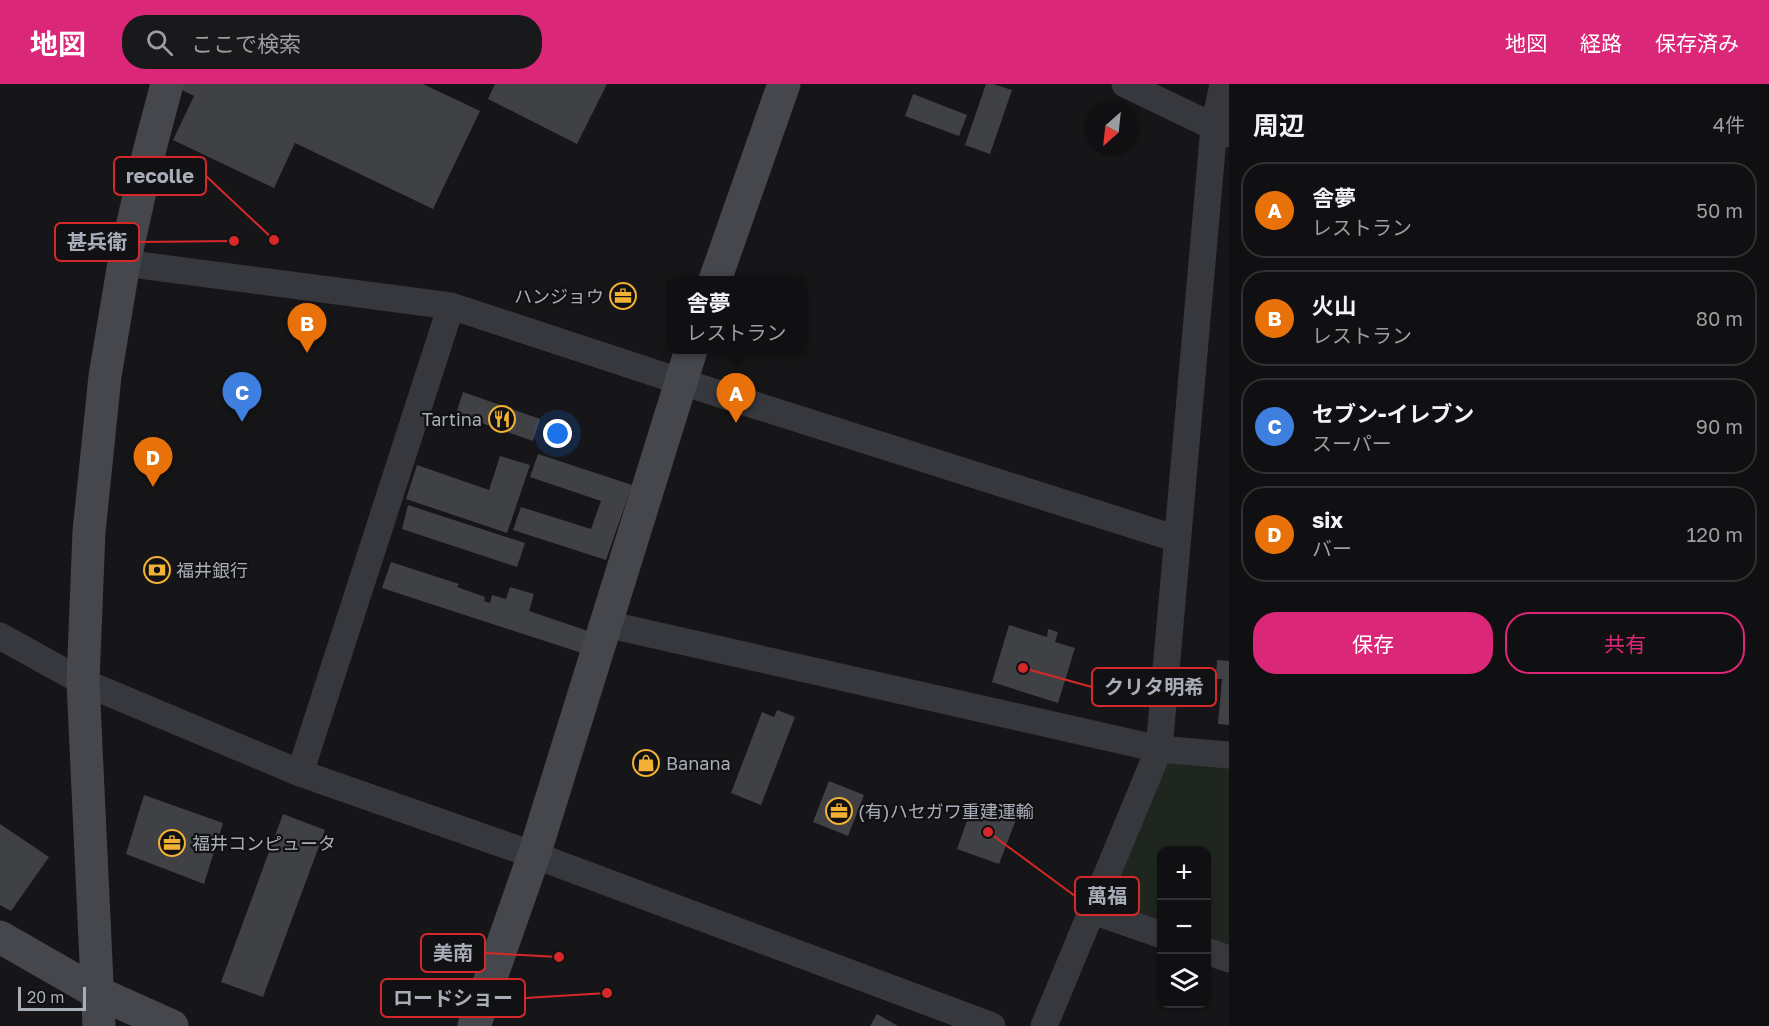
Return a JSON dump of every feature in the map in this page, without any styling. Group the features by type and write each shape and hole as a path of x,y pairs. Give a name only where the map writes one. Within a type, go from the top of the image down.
{"street":[{"path":"99,1026 83,682 86,581 105,376 124,262 167,84"},
{"path":"716,276 784,84"},
{"path":"1125,84 1222,131"},
{"path":"1044,1026 1159,749 1177,539 1222,131 1223,84"},
{"path":"124,262 451,306 1177,539"},
{"path":"300,773 451,306"},
{"path":"474,1026 534,855 679,381 689,354"},
{"path":"606,624 1159,749 1229,755"},
{"path":"0,636 83,682 300,773 534,855 992,1026"},
{"path":"1093,911 1157,934"},
{"path":"0,937 96,992 172,1026"},
{"path":"1211,953 1229,959"}],"shaded area":[{"path":"1159,749 1229,755 1229,959 1211,952 1211,846 1157,846 1157,934 1093,911"}],"building":[{"path":"180,84 423,84 480,111 433,209 295,143 274,188 173,140 194,96 178,88"},
{"path":"495,84 607,84 577,144 488,99"},
{"path":"986,84 1012,90 990,154 965,145"},
{"path":"913,94 967,115 959,136 905,116"},
{"path":"463,392 540,419 533,441 456,414"},
{"path":"538,454 632,485 606,560 513,530 521,507 591,529 601,501 530,477"},
{"path":"500,456 530,465 507,533 406,499 417,465 489,490"},
{"path":"408,505 525,543 517,567 402,529"},
{"path":"391,562 459,584 457,587 485,597 484,601 490,603 492,595 506,599 510,587 534,594 529,611 597,634 591,656 382,588"},
{"path":"1009,625 1047,637 1048,629 1058,632 1055,642 1075,648 1058,703 992,682"},
{"path":"1217,660 1229,661 1229,725 1218,724 1222,679 1216,679"},
{"path":"777,710 795,717 761,805 731,793 762,712 774,717"},
{"path":"829,781 864,795 848,836 813,822"},
{"path":"144,795 223,823 204,884 126,854"},
{"path":"974,801 1017,817 999,864 957,849"},
{"path":"283,814 325,830 263,997 221,982"},
{"path":"0,824 49,857 11,911 0,905"},
{"path":"877,1014 898,1026 870,1026"}],"place":[{"name":"recolle","path":"274,240"},
{"name":"甚兵衛","path":"234,241"},
{"name":"ハンジョウ","path":"623,296"},
{"name":"火山","path":"307,353"},
{"name":"Tartina","path":"502,419"},
{"name":"セブン-イレブン","path":"242,422"},
{"name":"舎夢","path":"736,423"},
{"name":"six","path":"153,487"},
{"name":"福井銀行","path":"157,570"},
{"name":"クリタ明希","path":"1023,668"},
{"name":"Banana","path":"646,763"},
{"name":"(有)ハセガワ重建運輸","path":"839,811"},
{"name":"萬福","path":"988,832"},
{"name":"福井コンピュータ","path":"172,843"},
{"name":"美南","path":"559,957"},
{"name":"ロードショー","path":"607,993"}]}
